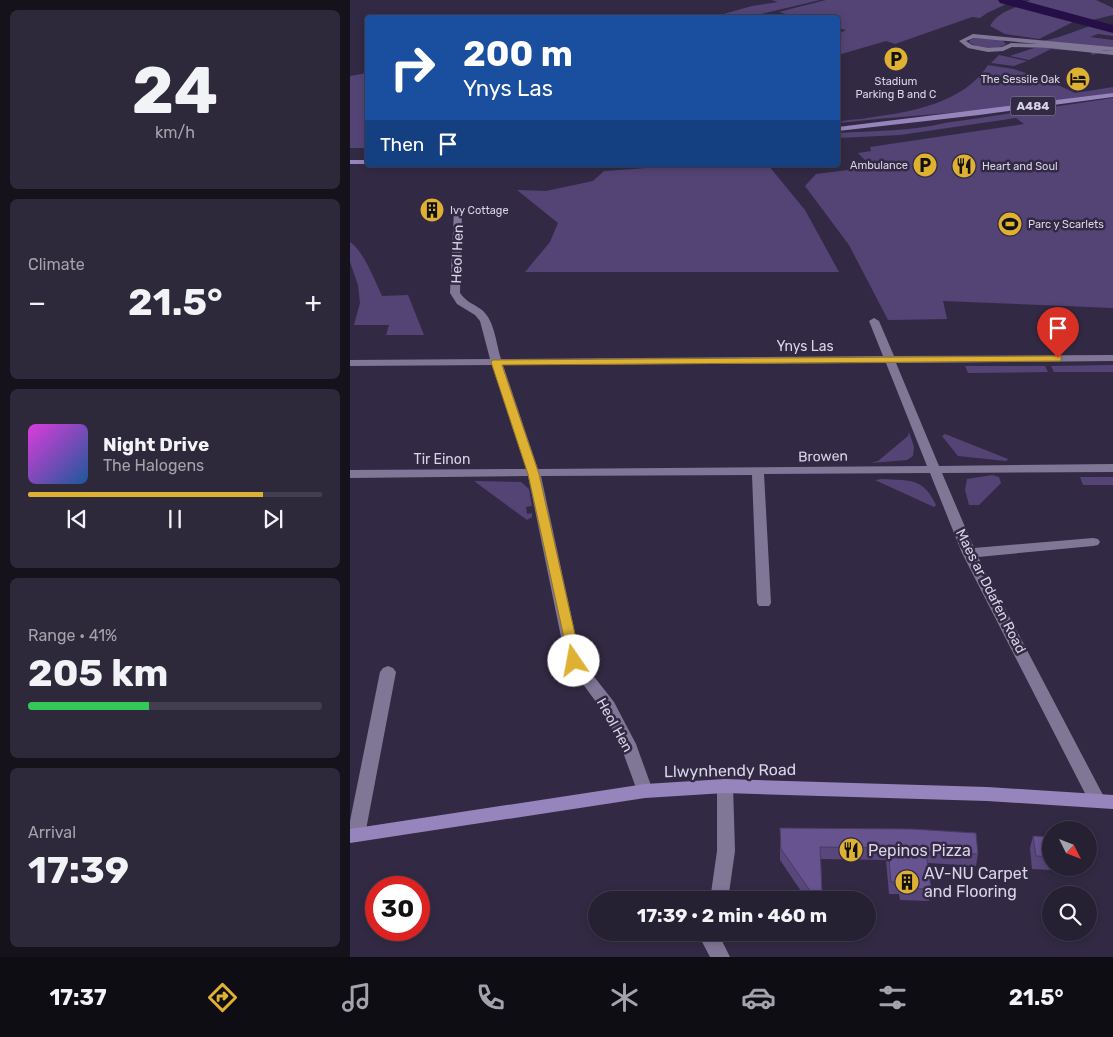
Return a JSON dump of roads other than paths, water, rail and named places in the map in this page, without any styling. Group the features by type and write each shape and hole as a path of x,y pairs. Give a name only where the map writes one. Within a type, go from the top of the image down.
{"main road":[{"name":"A484","path":"840,128 979,113 1113,95"},
{"path":"350,162 365,162"},
{"name":"Llwynhendy Road","path":"353,836 645,791 725,786 987,794 1105,801"}],"street":[{"path":"1009,42 1003,49 981,49 970,47 962,41 981,35 1009,42 1113,53"},
{"path":"1009,42 1113,49"},
{"name":"Heol Hen","path":"458,212 455,293 461,302 479,313 485,320 496,362 534,474 574,661 608,706 628,744 645,791"},
{"name":"Maes ar Ddafen Road","path":"874,321 892,361 968,553 1105,801"},
{"name":"Ynys Las","path":"496,362 892,361 1113,358"},
{"path":"350,363 496,362"},
{"name":"Browen","path":"534,474 1113,468"},
{"path":"758,472 764,604"},
{"name":"Tir Einon","path":"350,474 534,474"},
{"path":"968,553 1093,542"},
{"path":"353,836 388,672"},
{"path":"720,891 726,843 725,786"},
{"path":"712,941 720,957"}],"waterway":[{"path":"1005,0 1113,29"}],"place":[{"name":"Stadium Parking B and C","path":"896,59"},
{"name":"The Sessile Oak","path":"1078,79"},
{"name":"Ambulance","path":"925,165"},
{"name":"Heart and Soul","path":"964,166"},
{"name":"Ivy Cottage","path":"432,210"},
{"name":"Parc y Scarlets","path":"1010,224"},
{"name":"Pepinos Pizza","path":"851,850"},
{"name":"AV-NU Carpet and Flooring","path":"907,882"}]}
